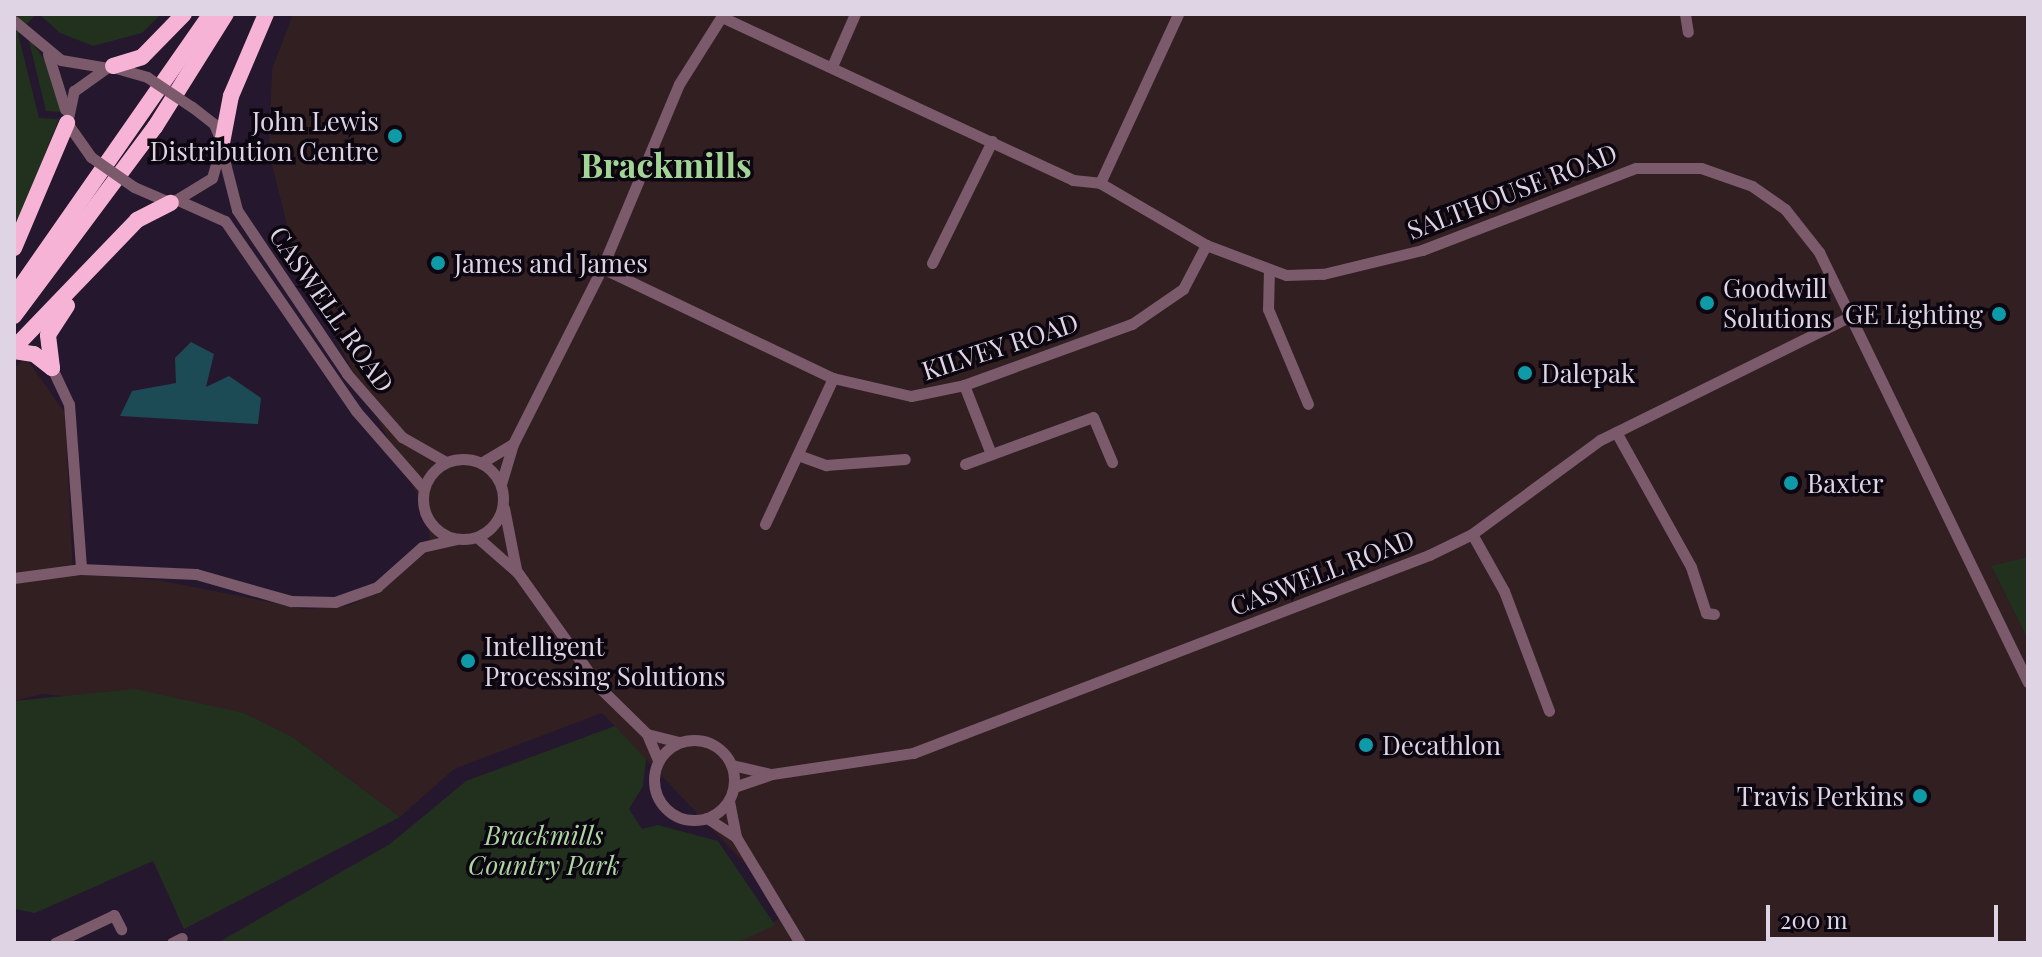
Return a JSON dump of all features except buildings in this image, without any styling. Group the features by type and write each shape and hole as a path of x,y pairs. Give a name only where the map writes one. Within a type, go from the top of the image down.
{"highway":[{"path":"109,66 142,57 184,14"},
{"path":"14,296 211,14"},
{"path":"14,316 155,127 226,14"},
{"path":"222,147 231,96 266,14"},
{"path":"14,248 66,118"},
{"path":"14,350 137,220 175,202"},
{"path":"52,368 48,335 88,275"},
{"path":"14,350 27,351 52,368"}],"street":[{"path":"833,64 855,14"},
{"path":"1100,183 1178,14"},
{"path":"1685,14 1688,32"},
{"path":"518,573 501,484 513,444 602,268 679,84 723,16"},
{"name":"SALTHOUSE ROAD","path":"723,16 833,64 1073,180 1100,183 1206,245 1269,269 1323,274 1382,261 1494,225 1602,177 1673,164 1730,176 1785,209 1819,252 2028,682"},
{"path":"14,21 45,50 147,77 214,124 222,147 212,178 175,202 134,187 91,157 66,118 45,50"},
{"path":"66,118 81,81 109,66"},
{"path":"932,263 992,141"},
{"name":"CASWELL ROAD","path":"222,147 237,210 347,374 402,437 446,462"},
{"name":"CASWELL ROAD","path":"175,202 225,221 356,411 424,489"},
{"name":"KILVEY ROAD","path":"602,268 833,378 911,396 964,385 1143,318 1183,289 1206,245"},
{"path":"1269,269 1268,309 1308,404"},
{"name":"CASWELL ROAD","path":"734,787 772,774 913,753 1472,534 1616,432 1849,317"},
{"path":"52,368 69,404 81,569"},
{"path":"765,524 833,378"},
{"path":"964,385 991,454"},
{"path":"965,464 1093,417 1112,462"},
{"path":"1616,432 1691,567 1706,613 1714,614"},
{"path":"411,557 429,521 424,489 446,462 481,463 513,444"},
{"path":"798,455 826,465 905,459"},
{"path":"481,463 501,484"},
{"path":"14,578 81,569 196,574 316,603 377,587 411,557 456,539 477,537 496,524 504,502"},
{"path":"429,521 456,539"},
{"path":"1472,534 1504,591 1549,711"},
{"path":"477,537 518,573 600,688 647,734 658,760 653,785 661,805 680,818 707,818 736,837"},
{"path":"647,734 678,742 716,745 732,765 734,787 729,801 736,837 800,943"},
{"path":"658,760 678,742"},
{"name":"CASWELL ROAD","path":"732,765 772,774"},
{"path":"707,818 729,801"},
{"path":"55,943 114,915 121,929"}],"shaded area":[{"path":"293,14 2028,14 2028,557 1991,567 2028,640 2028,943 737,943 791,912 602,713 454,769 400,817 294,738 244,713 42,694 14,701 14,368 26,358 65,413 73,574 158,580 305,609 348,606 379,591 430,547 428,515 297,265 269,153 272,69"},
{"path":"191,342 214,354 206,387 229,376 261,398 258,424 120,416 132,391 176,383 175,358"}],"green space":[{"path":"14,14 36,14 18,34 39,118 59,119 14,232"},
{"path":"39,14 161,14 142,33 93,46 60,33"},
{"path":"28,37 49,66 61,112 46,111"},
{"path":"2028,557 2028,640 1991,566"},
{"path":"135,689 244,713 294,738 400,817 184,929 153,861 35,913 14,909 14,701"},
{"name":"Brackmills Country Park","path":"615,726 646,759 643,786 629,809 642,829 658,825 718,841 775,925 737,943 217,943 390,844 466,781"}],"place":[{"name":"John Lewis Distribution Centre","path":"395,136"},
{"name":"James and James","path":"438,263"},
{"name":"Goodwill Solutions","path":"1707,303"},
{"name":"GE Lighting","path":"1999,314"},
{"name":"Dalepak","path":"1525,373"},
{"name":"Baxter","path":"1791,483"},
{"name":"Intelligent Processing Solutions","path":"468,661"},
{"name":"Decathlon","path":"1366,745"},
{"name":"Travis Perkins","path":"1920,796"}],"district":[{"name":"Brackmills","path":"666,165"}]}
